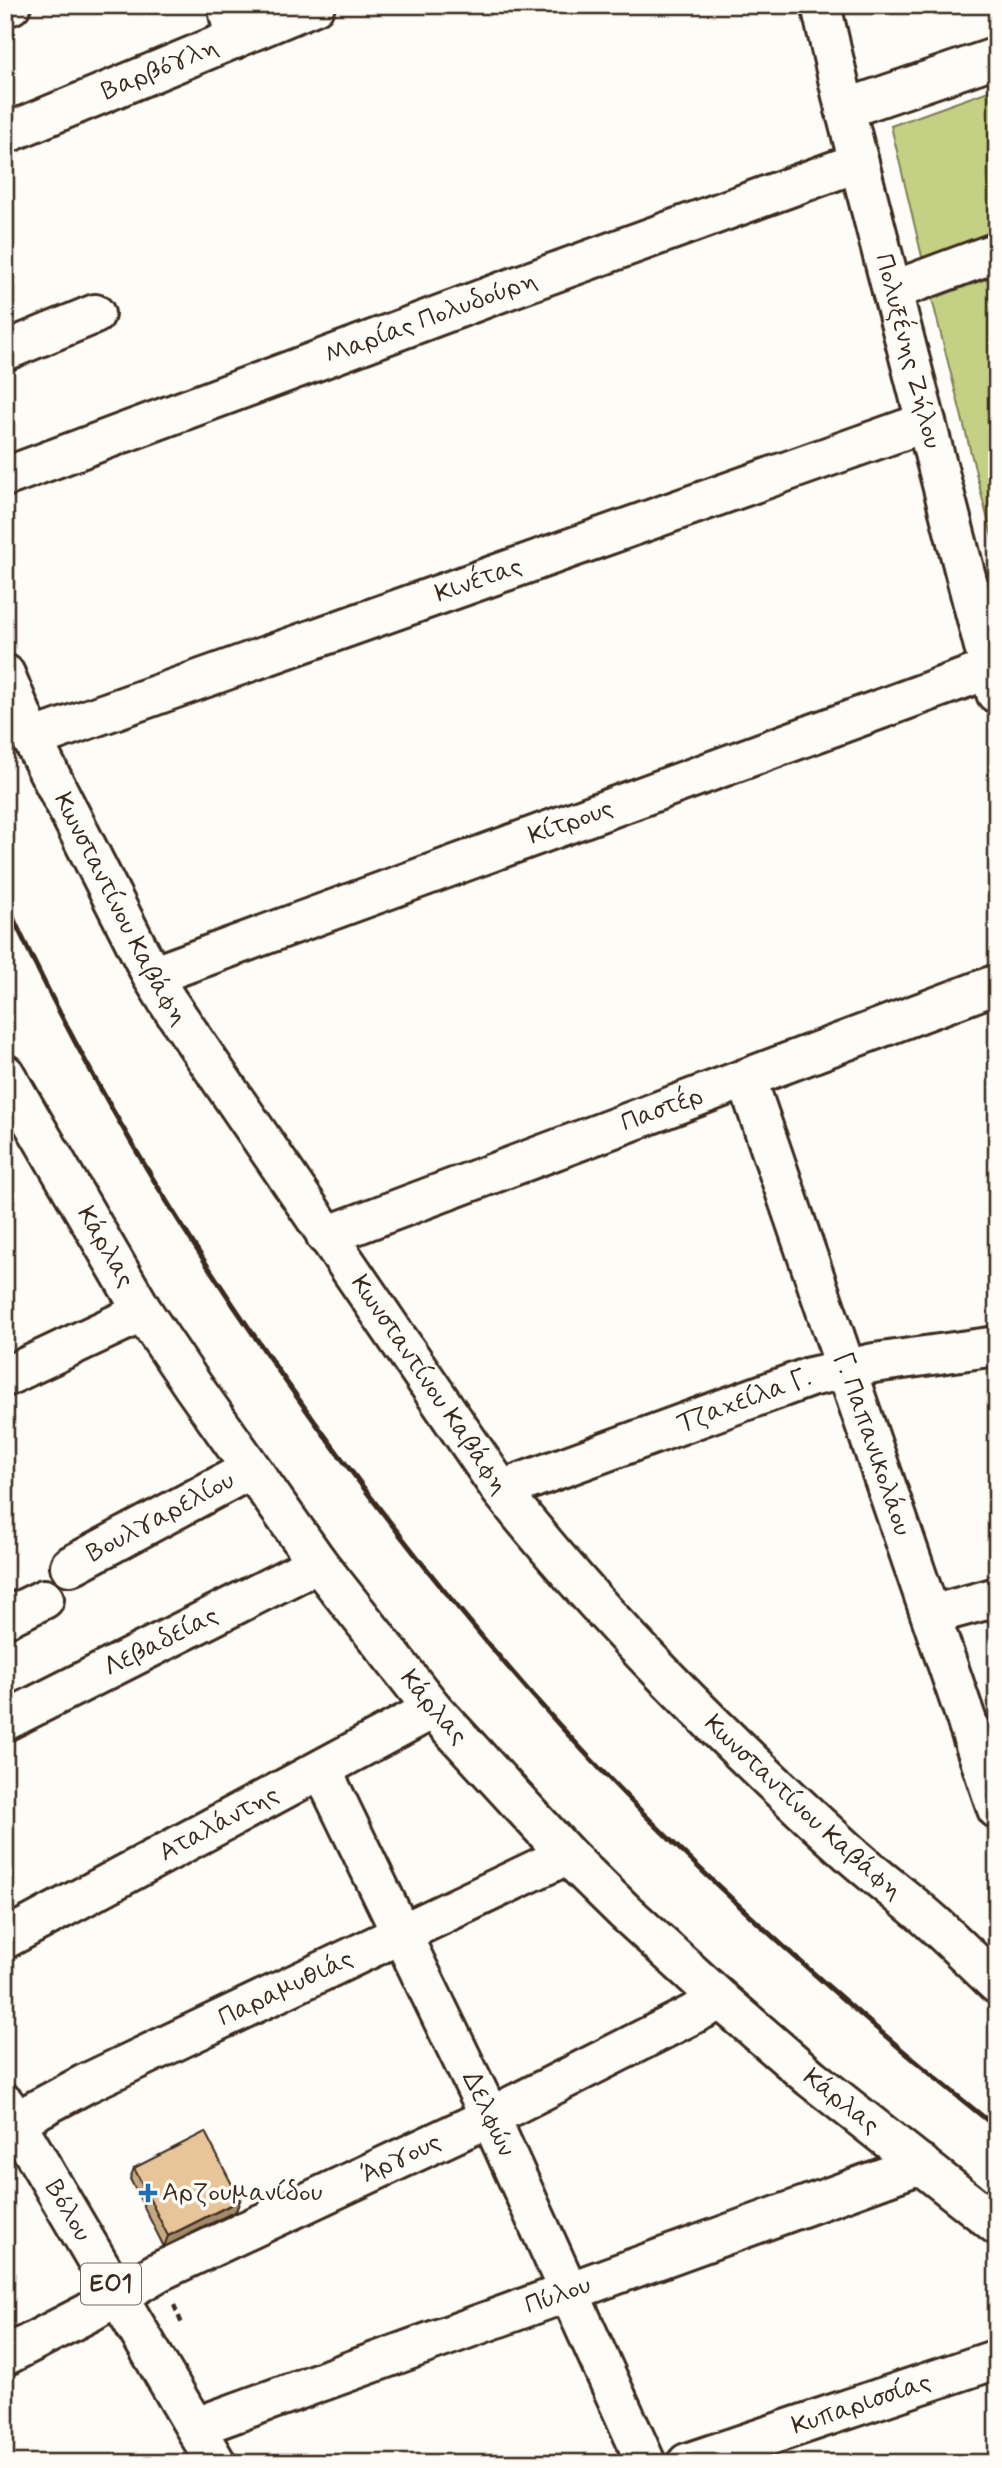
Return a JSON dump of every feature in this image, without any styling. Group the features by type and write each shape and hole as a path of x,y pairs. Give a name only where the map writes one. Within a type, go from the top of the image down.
{"street":[{"path":"5,7 10,5"},
{"name":"Βαρβόγλη","path":"5,134 231,22 315,5"},
{"name":"Πολυξένης Ζήλου","path":"821,5 845,109 993,682"},
{"path":"845,109 997,57"},
{"name":"Μαρίας Πολυδούρη","path":"5,477 859,162"},
{"path":"892,290 997,252"},
{"path":"5,351 95,314"},
{"name":"Κινέτας","path":"32,739 926,422"},
{"name":"Κωνσταντίνου Καβάφη","path":"5,674 32,739 152,976 501,1490 557,1559 710,1720 849,1853 932,1922 997,1984"},
{"name":"Κίτρους","path":"152,976 993,682"},
{"name":"Παστέρ","path":"326,1236 997,984"},
{"name":"Κάρλας","path":"5,1074 143,1311 318,1563 433,1709 568,1855 625,1912 721,2000 811,2078 997,2225"},
{"name":"Γ. Παπανικολάου","path":"747,1080 997,1809"},
{"path":"5,1377 143,1311"},
{"name":"Τζαχείλα Γ.","path":"501,1490 810,1377 847,1368 997,1346"},
{"name":"Βουλγαρελίου","path":"69,1566 251,1469"},
{"name":"Λεβαδείας","path":"5,1721 318,1563"},
{"path":"931,1615 997,1597"},
{"path":"5,1618 44,1599"},
{"name":"Αταλάντης","path":"5,1940 433,1709"},
{"name":"Δελφών","path":"322,1770 490,2116 646,2463"},
{"name":"Παραμυθιάς","path":"9,2117 85,2084 568,1855"},
{"name":"Άργους","path":"5,2356 158,2272 490,2116 721,2000"},
{"name":"Βόλου","path":"9,2117 216,2463"},
{"name":"Πύλου","path":"196,2427 570,2294 921,2164"},
{"name":"Κυπαρισσίας","path":"687,2463 997,2359"}],"green space":[{"path":"997,88 997,232 923,261 891,126"},
{"path":"997,275 997,556 932,299"}],"building":[{"path":"205,2132 240,2200 168,2236 134,2168"}],"railway":[{"path":"5,900 38,970 110,1106 190,1238 320,1429 436,1581 561,1728 692,1861 819,1979 997,2128"}],"place":[{"name":"Αρζουμανίδου","path":"148,2193"}]}
